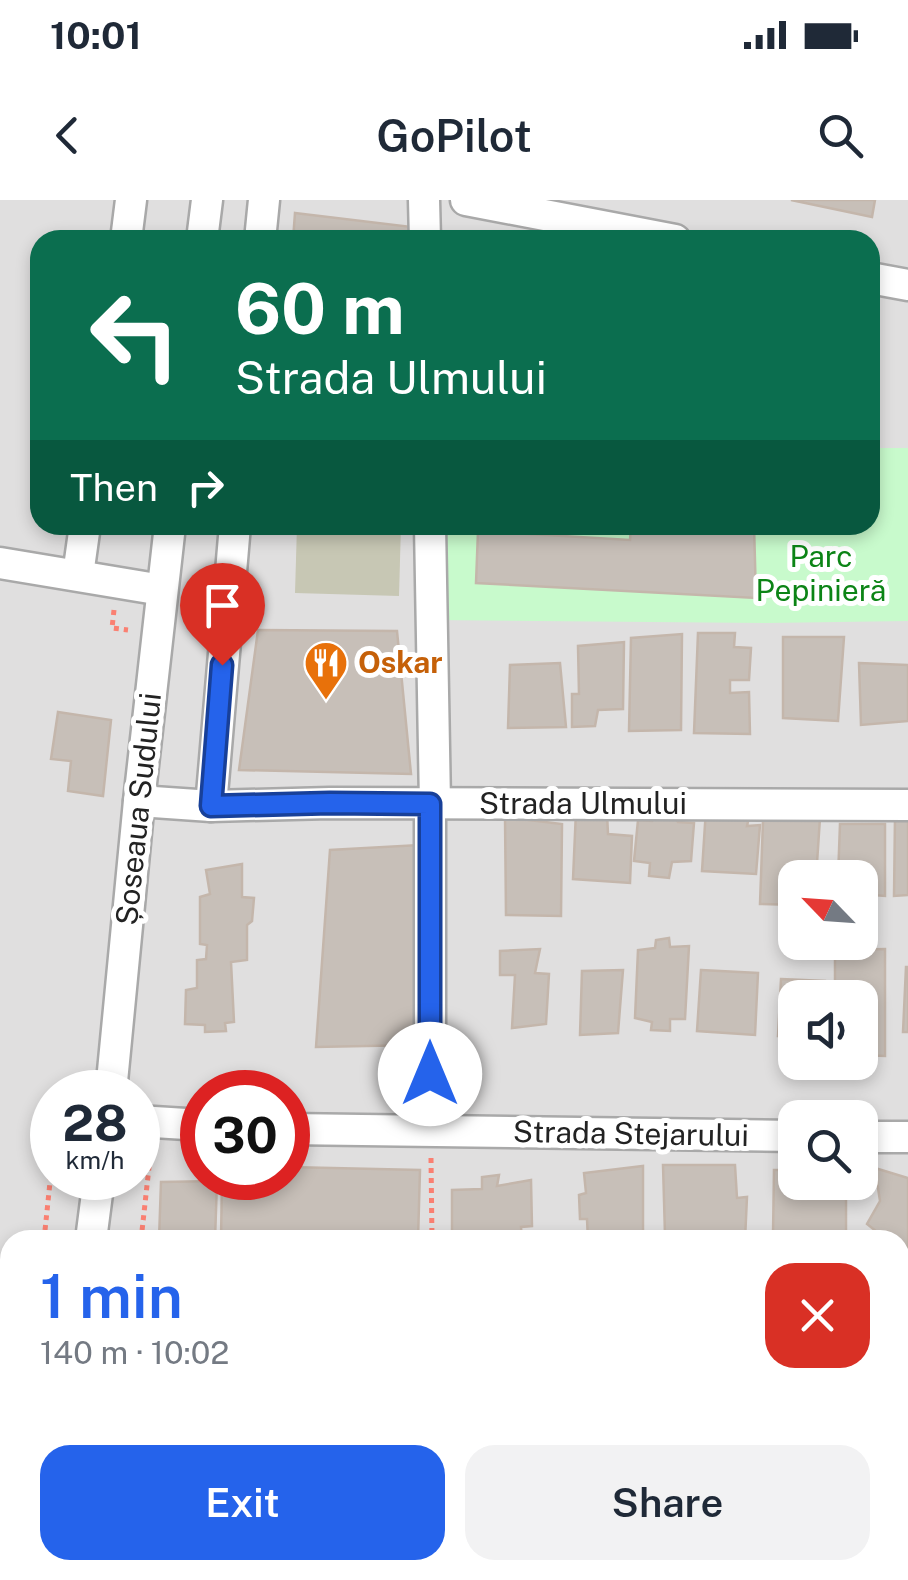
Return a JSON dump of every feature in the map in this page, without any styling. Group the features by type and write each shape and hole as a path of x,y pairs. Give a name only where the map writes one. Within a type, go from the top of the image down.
{"street":[{"path":"128,230 132,200"},
{"path":"203,230 207,200"},
{"path":"261,230 264,200"},
{"path":"424,200 425,230"},
{"path":"466,200 623,230"},
{"path":"880,280 908,285"},
{"path":"78,575 84,535"},
{"name":"Șoseaua Sudului","path":"114,1070 138,802 169,535"},
{"path":"211,806 234,535"},
{"path":"430,535 430,1130"},
{"path":"0,563 162,590"},
{"name":"Strada Ulmului","path":"138,802 211,806 908,804"},
{"name":"Strada Stejarului","path":"310,1129 778,1136"},
{"path":"878,1138 908,1138"},
{"path":"92,1230 96,1200"}],"path":[{"path":"430,1130 432,1230"},
{"path":"45,1230 48,1200"},
{"path":"142,1230 145,1200"}],"shaded area":[{"path":"0,200 908,200 908,1230 0,1230"},
{"path":"297,535 401,535 399,596 295,593"}],"green space":[{"name":"Parc Pepinieră","path":"880,448 908,448 908,621 432,620 431,535 880,535"}],"building":[{"path":"791,200 875,200 872,217"},
{"path":"295,213 412,227 412,230 294,230"},
{"path":"478,535 630,540 630,535 754,535 756,598 476,583"},
{"name":"Oskar","path":"258,630 397,631 411,774 239,770"},
{"path":"698,633 735,633 734,647 751,648 749,680 730,680 730,693 749,692 750,734 694,733"},
{"path":"682,634 681,730 629,731 631,638"},
{"path":"783,637 844,637 838,721 783,718"},
{"path":"624,642 623,709 598,710 595,726 572,727 572,694 579,694 578,646"},
{"path":"560,663 566,727 508,728 510,665"},
{"path":"859,663 908,665 908,721 861,725"},
{"path":"58,712 111,720 103,796 68,791 71,761 51,759"},
{"path":"751,808 747,826 760,825 756,874 702,871 706,809"},
{"path":"576,811 607,813 608,834 632,836 630,883 573,879"},
{"path":"662,811 672,813 678,822 694,823 691,861 672,862 669,878 649,876 650,863 634,861 638,820 652,821"},
{"path":"908,816 908,895 894,896 895,817"},
{"path":"505,817 562,824 561,916 506,915"},
{"path":"820,818 817,860 778,860 778,905 760,904 763,821"},
{"path":"840,824 885,824 885,896 878,895 878,860 839,860"},
{"path":"419,845 417,1045 316,1047 330,850"},
{"path":"242,864 242,897 254,898 252,921 247,925 247,960 231,962 234,1022 225,1023 226,1031 205,1032 205,1025 185,1024 186,990 197,988 197,960 206,959 207,945 200,944 200,897 210,894 206,870"},
{"path":"669,938 670,947 689,946 685,1019 670,1019 670,1031 651,1030 652,1022 635,1018 638,950 655,948 656,940"},
{"path":"540,949 535,973 549,974 546,1024 512,1028 515,975 500,975 500,951"},
{"path":"878,949 885,949 885,1056 878,1056 878,980 835,980 835,960 878,960"},
{"path":"906,967 908,1032 903,1032"},
{"path":"623,970 618,1033 580,1035 582,971"},
{"path":"701,970 758,973 755,1035 697,1031"},
{"path":"663,1165 735,1165 737,1198 747,1197 745,1230 665,1230"},
{"path":"643,1166 643,1230 588,1230 587,1219 580,1219 579,1195 586,1193 584,1173"},
{"path":"310,1168 420,1170 418,1230 221,1230 222,1200 310,1200"},
{"path":"878,1169 908,1178 908,1230 874,1230 867,1224 880,1201"},
{"path":"774,1170 778,1170 778,1200 846,1200 846,1230 773,1230"},
{"path":"499,1175 497,1186 531,1180 532,1226 521,1230 452,1230 452,1190 482,1189 482,1177"},
{"path":"161,1182 180,1182 180,1200 216,1200 215,1230 159,1230"}],"place":[{"name":"Oskar","path":"326,701"}],"route":[{"path":"222,665 211,806 430,804 430,1074"}]}
